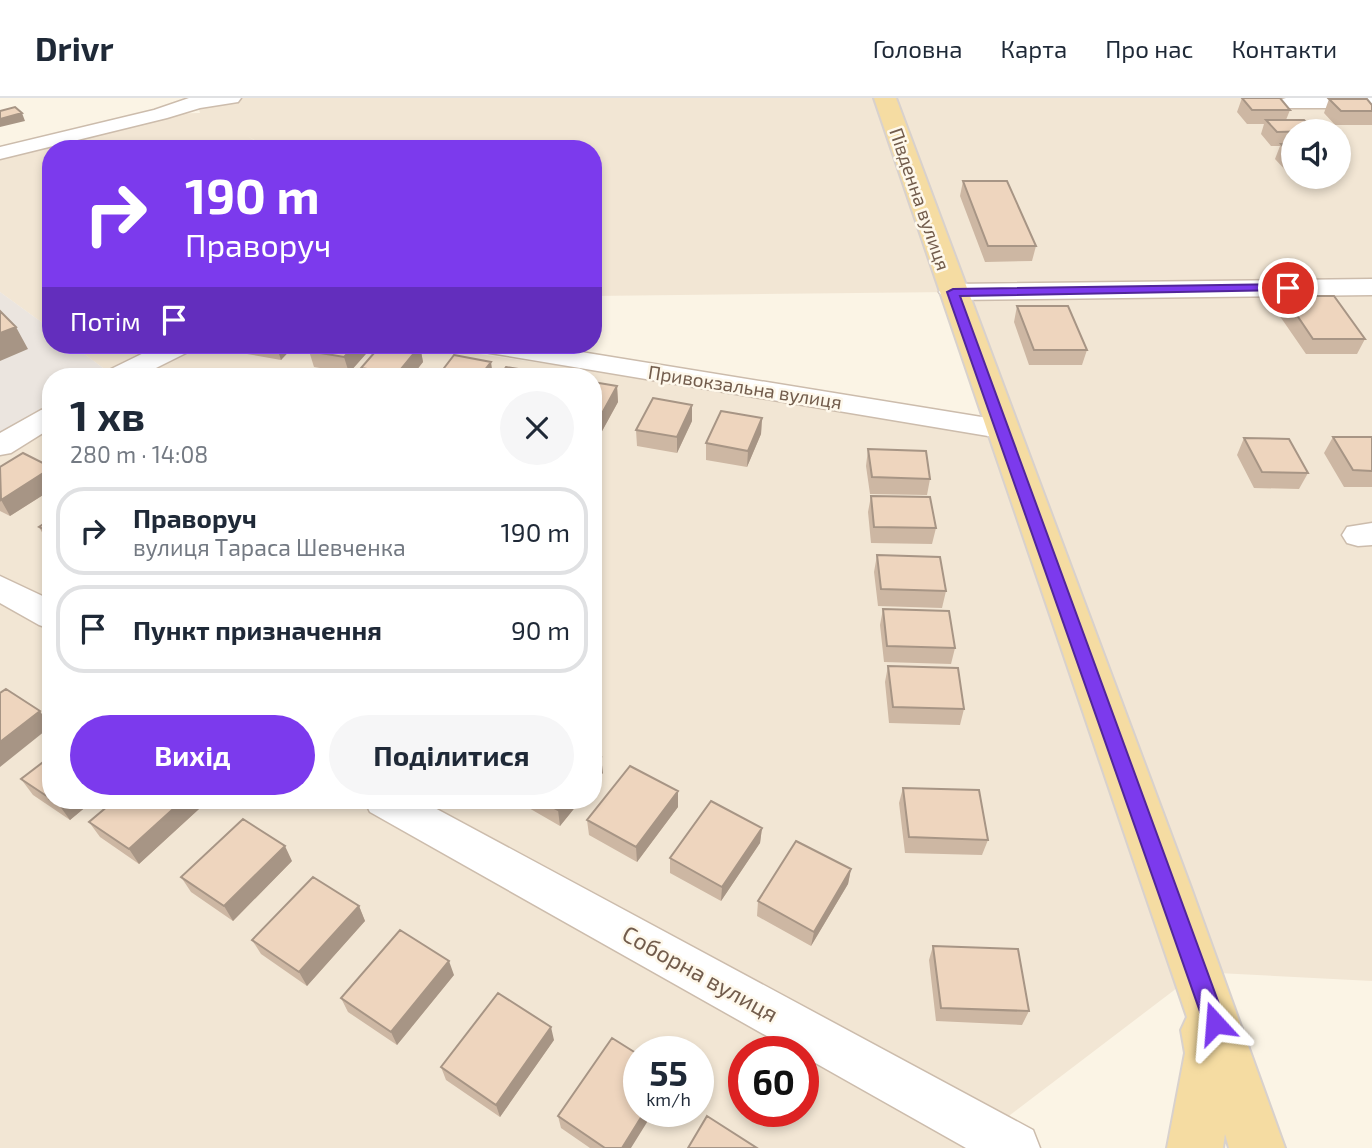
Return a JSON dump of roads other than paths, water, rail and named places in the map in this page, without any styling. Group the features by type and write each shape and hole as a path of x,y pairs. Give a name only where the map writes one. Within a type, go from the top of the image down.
{"main road":[{"name":"Південна вулиця","path":"885,98 1000,429 1198,972 1257,1148"},
{"name":"Південна вулиця","path":"1195,1148 1211,1053 1198,972"}],"street":[{"path":"53,140 160,114 197,102 231,98"},
{"path":"1283,101 1372,102"},
{"path":"1283,101 1299,119"},
{"path":"0,153 42,143"},
{"path":"953,292 1372,287"},
{"path":"135,368 162,354"},
{"name":"Привокзальна вулиця","path":"545,354 1000,429"},
{"path":"0,446 42,421"},
{"path":"0,588 42,611"},
{"name":"Соборна вулиця","path":"400,809 1015,1148"}]}
